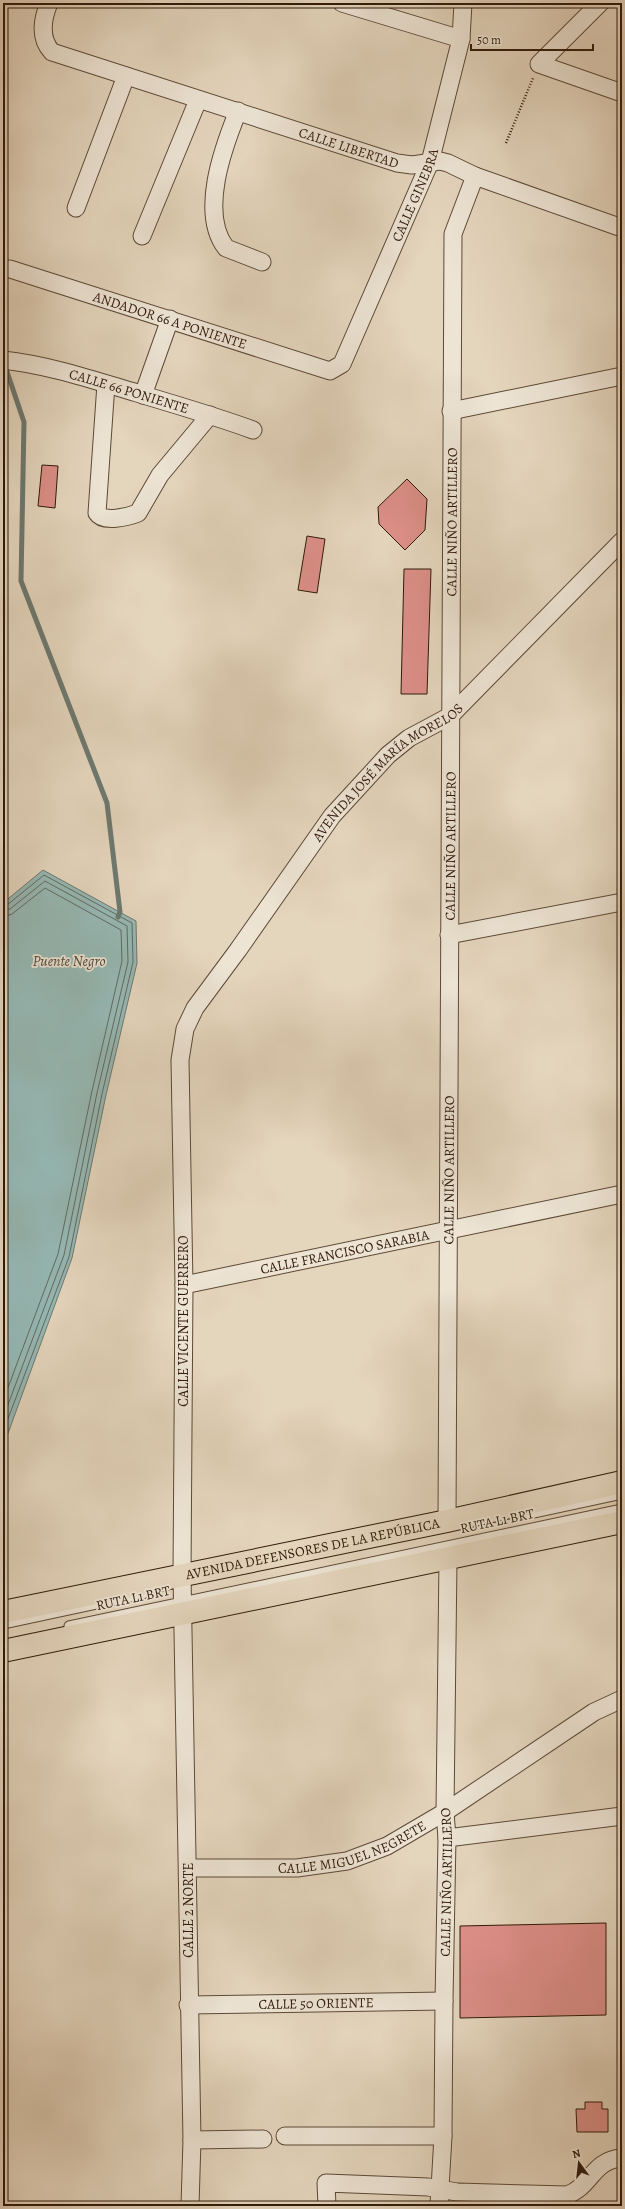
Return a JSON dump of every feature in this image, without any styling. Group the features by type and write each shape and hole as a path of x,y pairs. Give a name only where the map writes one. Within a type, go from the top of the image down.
{"main road":[{"name":"AVENIDA DEFENSORES DE LA REPÚBLICA","path":"3,1651 183,1591 622,1482"},
{"name":"AVENIDA DEFENSORES DE LA REPÚBLICA","path":"3,1612 448,1559 622,1522"}],"street":[{"name":"CALLE LIBERTAD","path":"49,3 45,12 42,32 44,41 52,52 397,163 412,165 440,161 448,163 475,176 622,228"},
{"path":"342,3 461,39"},
{"name":"CALLE GINEBRA","path":"330,371 342,364 430,162 461,39 463,3"},
{"path":"600,3 539,64 622,93"},
{"path":"76,208 126,76"},
{"path":"142,236 198,100"},
{"path":"238,111 224,145 216,187 214,212 216,231 226,248 262,262"},
{"name":"CALLE NIÑO ARTILLERO","path":"450,1525 447,1229 453,234 475,176"},
{"name":"ANDADOR 66 A PONIENTE","path":"10,269 330,371"},
{"path":"142,395 170,320"},
{"name":"CALLE 66 PONIENTE","path":"3,360 32,363 210,415 253,430"},
{"path":"451,411 622,376"},
{"path":"106,384 97,513 99,517 105,519 138,513 160,475 210,415"},
{"name":"AVENIDA JOSÉ MARÍA MORELOS","path":"185,1028 195,1008 238,950 332,816 388,755 409,738 450,716 622,541"},
{"path":"449,935 622,902"},
{"name":"CALLE VICENTE GUERRERO","path":"183,1591 184,1285 180,1060 185,1028"},
{"name":"CALLE FRANCISCO SARABIA","path":"184,1285 447,1229 622,1194"},
{"name":"CALLE NIÑO ARTILLERO","path":"439,2206 439,2188 444,2136 448,1559"},
{"name":"CALLE 2 NORTE","path":"183,1591 188,1868 188,2005 192,2140 190,2206"},
{"name":"CALLE MIGUEL NEGRETE","path":"188,1868 297,1868 347,1861 387,1846 446,1812 594,1712 622,1699"},
{"path":"447,1838 622,1816"},
{"name":"CALLE 50 ORIENTE","path":"188,2005 444,2001"},
{"path":"285,2136 444,2136"},
{"path":"192,2140 263,2139"},
{"path":"327,2206 326,2183 439,2188 457,2192 566,2195 578,2191 603,2163 612,2159 622,2158"}],"lane":[{"name":"RUTA L1 BRT","path":"522,1515 622,1494"},
{"name":"RUTA L1 BRT","path":"63,1627 183,1591 622,1509"},
{"name":"RUTA L1 BRT","path":"422,1536 450,1525"},
{"name":"RUTA L1 BRT","path":"3,1624 153,1592"}],"path":[{"path":"506,144 539,64"}],"water":[{"name":"Puente Negro","path":"43,870 136,921 137,963 106,1095 72,1258 3,1447 3,903"}],"building":[{"path":"42,465 58,466 55,508 38,506"},
{"path":"407,479 427,499 425,530 405,550 379,524 378,507"},
{"path":"307,536 325,539 317,593 298,590"},
{"path":"404,569 431,569 427,694 401,694"},
{"path":"606,1923 606,2015 460,2018 460,1926"},
{"path":"585,2102 602,2102 602,2109 608,2109 608,2132 577,2132 576,2109 585,2109"}],"waterway":[{"path":"4,363 24,422 21,581 107,803 120,912 118,917"}]}
